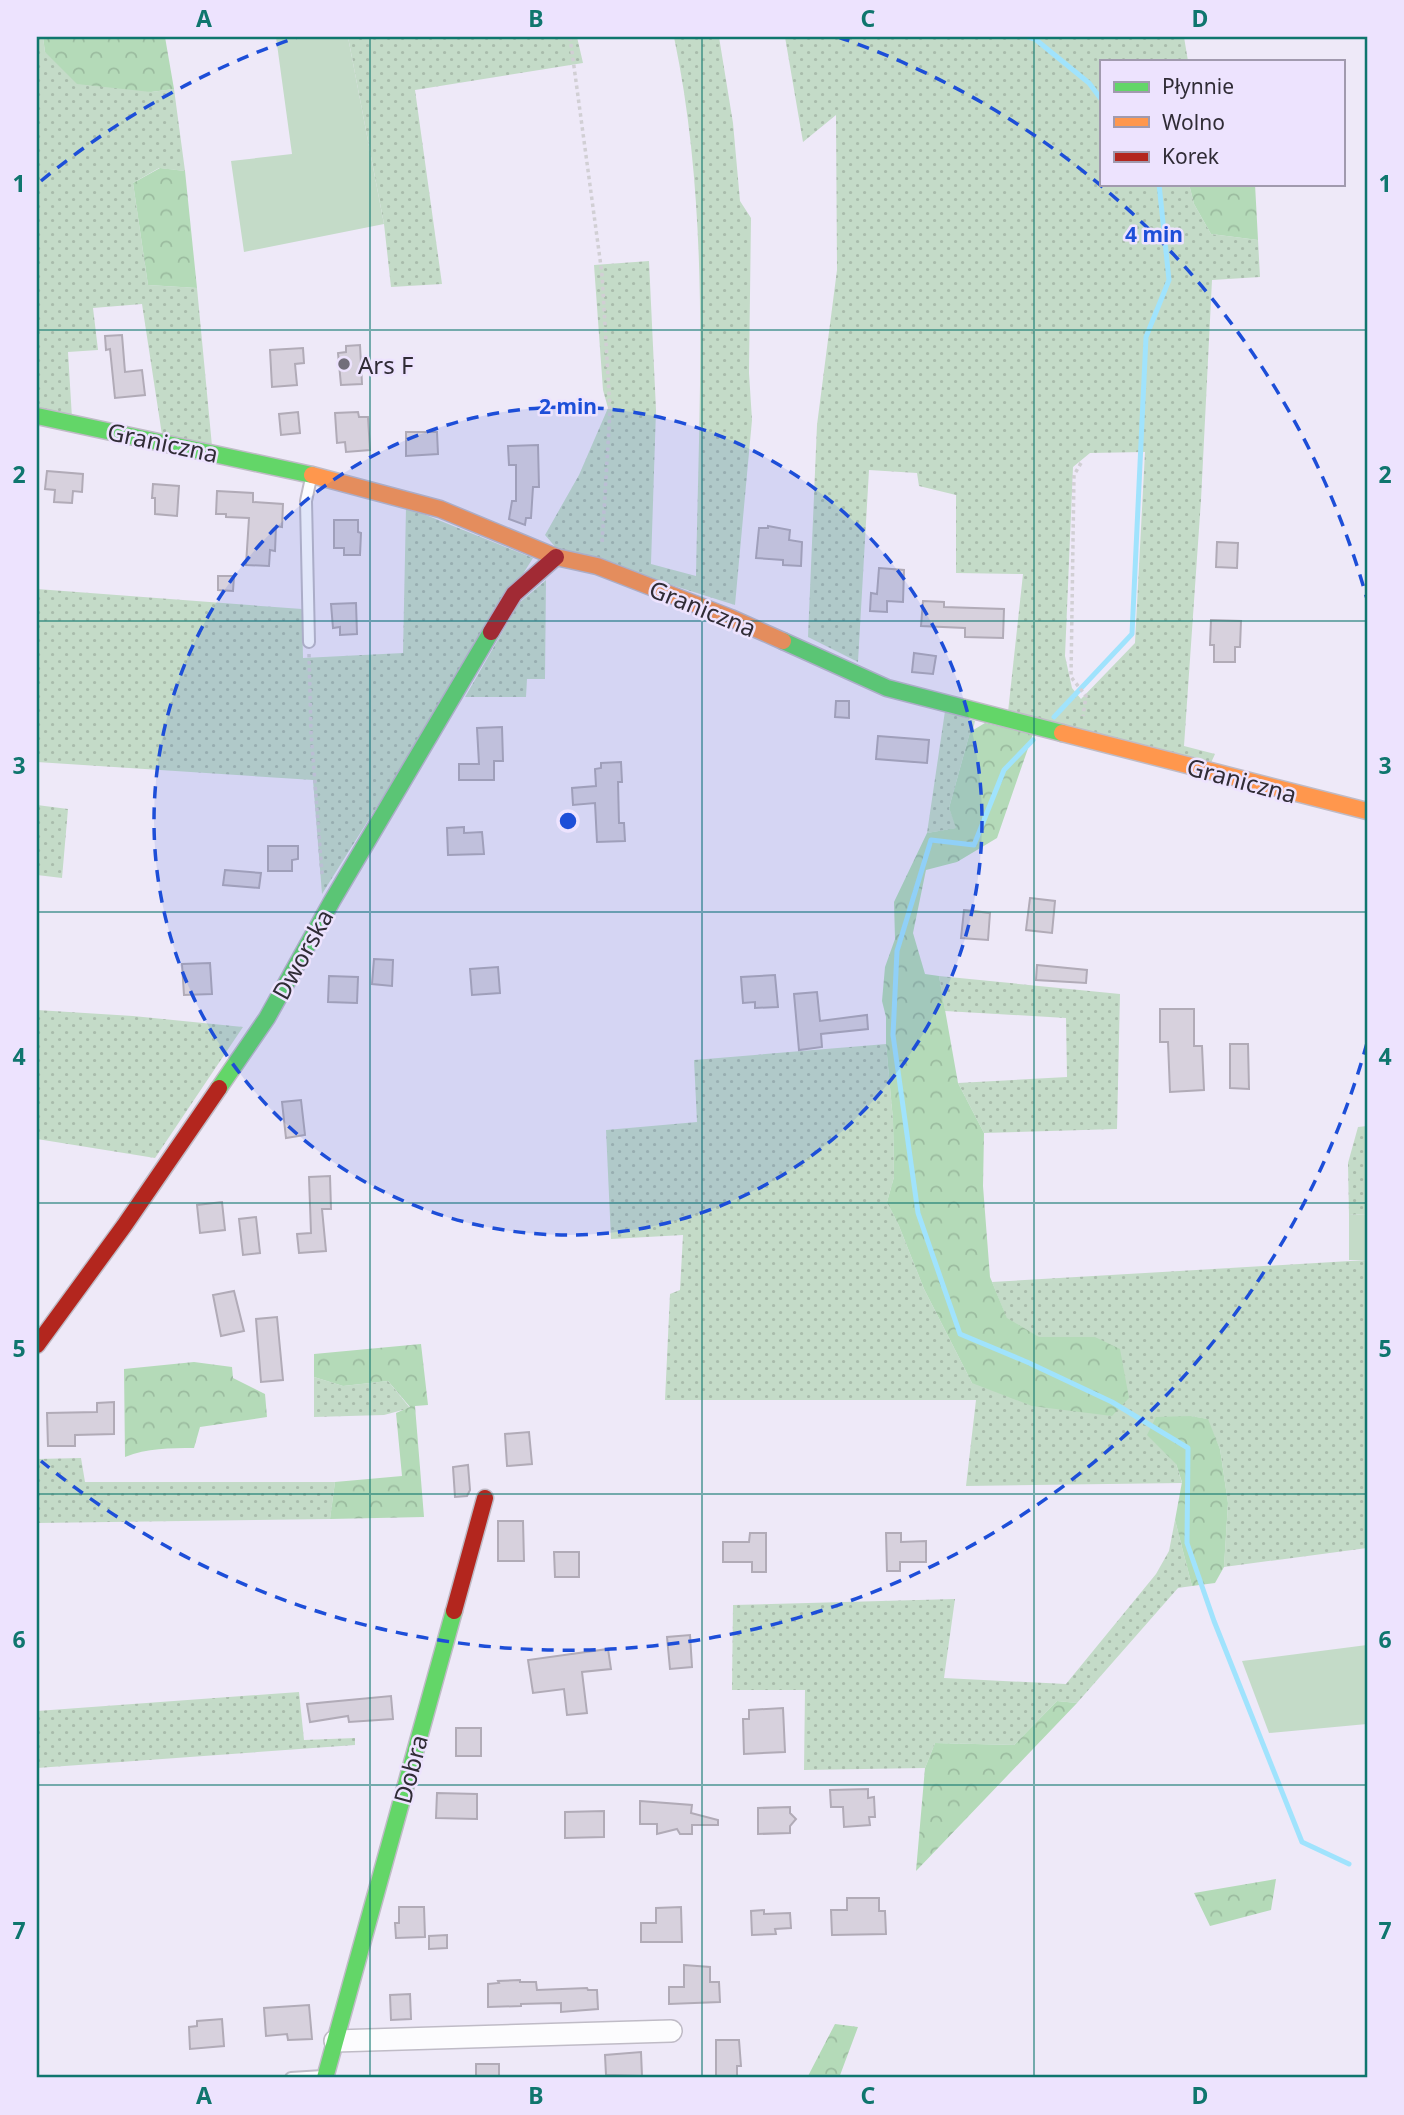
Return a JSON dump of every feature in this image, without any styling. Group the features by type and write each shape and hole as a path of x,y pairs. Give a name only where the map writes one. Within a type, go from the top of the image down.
{"street":[{"name":"Graniczna","path":"37,416 312,475 440,509 556,557 593,565 731,618 887,688 1367,811"},
{"name":"Dworska","path":"37,1345 124,1226 267,1018 332,901 514,594 556,557"},
{"name":"Dobra","path":"325,2077 485,1498"},
{"path":"335,2040 671,2031"}],"lane":[{"path":"309,642 306,501 312,475"},
{"path":"291,2078 325,2077"}],"path":[{"path":"570,37 602,274 610,411 604,539 593,565"},
{"path":"1081,463 1074,475 1070,677 1086,696"},
{"path":"309,642 311,732 323,890 332,901"}],"green space":[{"path":"37,37 43,37 45,52 151,92 174,89 185,171 159,168 133,183 148,285 197,288 212,446 162,435 142,304 93,308 98,350 68,352 72,418 37,411"},
{"path":"43,37 165,37 174,89 151,92 77,84 45,52"},
{"path":"276,37 348,37 384,224 244,252 231,161 292,154"},
{"path":"348,37 577,37 583,63 415,90 442,284 391,287 384,224"},
{"path":"674,37 719,37 733,123 740,201 751,218 749,373 752,420 735,605 557,549 545,535 579,475 608,408 603,390 594,265 649,261 656,410 651,564 696,576 700,373 698,238 686,104"},
{"path":"785,37 1184,37 1188,60 1100,60 1100,186 1190,186 1194,204 1211,234 1258,240 1260,277 1212,280 1201,500 1184,746 1215,754 1210,765 1008,712 1023,574 956,573 956,495 919,486 917,473 869,470 858,662 808,637 817,425 837,270 836,115 803,142","holes":["1145,452 1135,643 1081,699 1072,688 1065,656 1073,467 1090,453"]},
{"path":"160,168 185,171 197,288 148,285 133,183"},
{"path":"1190,186 1255,186 1258,240 1211,234 1194,204"},
{"path":"406,507 533,558 322,894 313,780 37,762 37,589 302,609 303,658 403,653"},
{"path":"546,580 545,679 527,679 526,697 465,697 519,603"},
{"path":"945,711 975,721 949,808 957,828 927,833"},
{"path":"985,723 1033,734 997,838 957,862 926,870 913,933 925,974 939,976 958,1083 984,1133 983,1186 990,1277 1007,1318 1039,1337 1095,1337 1120,1349 1129,1398 1112,1416 1032,1406 972,1383 924,1289 887,1202 894,1177 893,1120 886,1017 882,1001 885,967 895,939 894,902 927,833 956,828 949,808 970,732"},
{"path":"37,805 68,809 62,878 37,875"},
{"path":"939,976 1120,994 1117,1129 984,1133 958,1083 1067,1077 1066,1018 945,1011"},
{"path":"37,1010 243,1027 155,1158 37,1139"},
{"path":"886,1044 893,1120 894,1177 887,1202 924,1289 972,1383 1095,1337 1038,1337 1007,1319 992,1282 1367,1260 1367,1548 1224,1567 1228,1503 1220,1449 1207,1419 1191,1416 1176,1464 1182,1483 966,1486 976,1400 665,1400 670,1294 680,1290 683,1235 611,1239 606,1130 697,1122 694,1060"},
{"path":"1367,1126 1367,1214 1349,1215 1348,1163 1358,1127"},
{"path":"1367,1214 1367,1260 1349,1260 1349,1215"},
{"path":"421,1344 428,1405 415,1406 424,1517 330,1519 335,1482 402,1476 396,1413 410,1407 388,1381 343,1386 314,1377 314,1354"},
{"path":"194,1362 232,1367 233,1378 265,1394 267,1417 200,1427 194,1448 150,1450 125,1457 124,1369"},
{"path":"314,1377 343,1386 388,1381 410,1408 384,1415 314,1417"},
{"path":"1191,1416 1208,1419 1220,1449 1228,1503 1224,1567 1215,1583 1192,1586 1175,1520 1182,1482 1176,1464 1147,1435 1156,1417"},
{"path":"81,1458 85,1482 335,1482 330,1519 37,1523 37,1459"},
{"path":"1175,1520 1192,1586 1178,1588 1077,1703 1057,1701 1014,1745 935,1743 925,1768 804,1770 805,1690 732,1690 733,1605 955,1599 944,1678 1066,1684 1156,1574 1169,1551"},
{"path":"1367,1645 1367,1724 1269,1733 1242,1661"},
{"path":"299,1692 304,1740 355,1738 355,1745 37,1768 37,1711"},
{"path":"1057,1701 1077,1703 916,1871 925,1768 935,1743 1014,1745"},
{"path":"1276,1879 1271,1910 1210,1926 1194,1893"},
{"path":"835,2024 858,2027 839,2078 807,2078"}],"building":[{"path":"122,335 125,372 142,370 145,395 115,398 110,349 106,350 105,336"},
{"path":"360,345 362,384 341,385 338,353 346,352 346,346"},
{"path":"303,348 304,363 295,364 297,385 272,387 270,350"},
{"path":"298,412 300,433 281,435 279,414"},
{"path":"358,412 359,417 368,417 370,450 346,452 345,442 337,443 335,413"},
{"path":"406,432 437,432 438,454 406,456"},
{"path":"538,445 539,487 533,487 531,518 526,518 525,525 509,519 512,501 516,501 516,465 509,465 508,446"},
{"path":"47,471 83,474 82,492 73,491 72,503 54,502 55,490 45,489"},
{"path":"153,484 179,486 177,516 155,514"},
{"path":"217,491 253,493 253,502 283,504 282,527 276,526 275,551 270,550 269,566 246,565 249,518 216,514"},
{"path":"334,520 358,520 358,532 361,533 360,555 344,555 344,548 334,548"},
{"path":"768,526 790,530 789,540 802,542 801,566 783,565 783,560 756,558 759,528"},
{"path":"1217,542 1238,543 1237,568 1216,567"},
{"path":"879,568 904,570 903,602 887,601 887,612 870,611 871,593 877,594"},
{"path":"218,576 234,576 233,591 218,590"},
{"path":"923,601 944,602 944,607 1004,609 1003,638 965,637 965,628 921,626"},
{"path":"356,603 357,634 340,635 340,627 333,628 331,604"},
{"path":"1211,620 1241,621 1240,647 1235,647 1235,662 1214,662 1214,645 1210,645"},
{"path":"914,653 936,656 933,674 912,672"},
{"path":"836,701 849,701 849,718 835,717"},
{"path":"502,727 503,761 494,761 494,780 459,780 459,764 479,764 477,728"},
{"path":"878,736 929,740 927,763 876,759"},
{"path":"621,762 622,782 618,782 619,823 624,823 625,841 597,842 595,803 573,805 572,788 596,786 595,769 601,768 601,763"},
{"path":"464,827 464,833 482,832 484,854 448,855 447,828"},
{"path":"268,846 298,846 298,859 292,860 292,871 268,871"},
{"path":"225,870 261,873 259,888 223,885"},
{"path":"1030,898 1055,901 1052,933 1026,930"},
{"path":"964,910 990,913 988,940 961,938"},
{"path":"374,959 393,960 392,986 372,984"},
{"path":"210,963 212,994 184,995 182,964"},
{"path":"1037,965 1087,970 1086,983 1036,980"},
{"path":"498,967 500,993 472,995 470,969"},
{"path":"775,975 778,1007 755,1008 755,1002 743,1003 741,977"},
{"path":"329,976 358,977 357,1003 328,1002"},
{"path":"817,992 820,1021 867,1015 868,1029 821,1034 822,1047 799,1050 794,994"},
{"path":"1160,1009 1194,1009 1194,1046 1202,1046 1204,1090 1170,1092 1168,1042 1160,1042"},
{"path":"1230,1044 1248,1044 1249,1089 1230,1088"},
{"path":"301,1100 305,1135 286,1138 282,1102"},
{"path":"330,1176 331,1209 322,1209 326,1251 299,1253 297,1234 311,1233 309,1177"},
{"path":"222,1202 225,1230 200,1233 197,1205"},
{"path":"256,1217 260,1253 243,1255 239,1219"},
{"path":"234,1291 244,1331 221,1336 213,1295"},
{"path":"277,1317 283,1380 261,1382 256,1319"},
{"path":"114,1402 114,1434 75,1435 75,1446 48,1446 47,1413 97,1412 97,1403"},
{"path":"529,1432 532,1464 507,1466 505,1434"},
{"path":"468,1465 470,1490 467,1496 455,1497 453,1467"},
{"path":"498,1521 523,1521 524,1561 498,1561"},
{"path":"750,1533 766,1533 766,1572 752,1572 752,1562 723,1562 723,1542 749,1542"},
{"path":"886,1533 901,1533 901,1542 926,1541 926,1562 900,1562 900,1571 887,1571"},
{"path":"554,1552 579,1552 579,1577 555,1577"},
{"path":"690,1635 692,1667 670,1669 667,1637"},
{"path":"608,1649 611,1669 582,1672 587,1713 567,1715 564,1689 533,1693 528,1660"},
{"path":"391,1696 393,1719 349,1722 348,1716 310,1722 307,1704"},
{"path":"783,1708 785,1752 744,1754 743,1719 749,1719 749,1710"},
{"path":"456,1728 481,1728 481,1756 456,1756"},
{"path":"868,1789 868,1798 874,1797 875,1817 869,1817 870,1825 844,1827 843,1807 831,1807 830,1790"},
{"path":"437,1793 477,1794 477,1819 436,1818"},
{"path":"640,1801 692,1805 691,1813 718,1820 718,1825 692,1825 692,1834 680,1834 677,1829 657,1834 657,1824 640,1824"},
{"path":"790,1807 790,1813 796,1819 790,1826 790,1833 758,1834 758,1808"},
{"path":"604,1811 604,1837 565,1838 565,1812"},
{"path":"847,1898 879,1898 879,1911 885,1911 886,1934 832,1935 831,1910 847,1910"},
{"path":"399,1907 424,1907 425,1937 396,1938 395,1923 399,1923"},
{"path":"681,1907 682,1942 641,1942 641,1923 656,1923 656,1908"},
{"path":"764,1910 764,1914 790,1913 791,1928 775,1929 776,1934 752,1935 751,1911"},
{"path":"447,1935 447,1948 429,1949 429,1936"},
{"path":"684,1965 710,1967 710,1982 719,1982 720,2002 669,2004 669,1987 684,1987"},
{"path":"520,1980 536,1982 537,1990 597,1990 598,2009 561,2012 561,2003 488,2007 488,1984"},
{"path":"410,1994 411,2019 391,2020 390,1995"},
{"path":"309,2005 312,2039 288,2040 287,2034 266,2036 264,2008"},
{"path":"222,2019 224,2046 190,2049 189,2027 197,2026 197,2021"},
{"path":"716,2040 739,2040 741,2066 737,2066 737,2078 716,2078"},
{"path":"641,2052 642,2076 606,2075 605,2055"},
{"path":"476,2064 499,2064 499,2078 476,2078"}],"waterway":[{"path":"1028,37 1035,39 1089,83 1100,98"},
{"path":"1054,717 1132,634 1146,337 1169,280 1159,186"},
{"path":"1033,740 1004,770 974,845 931,840 897,951 893,1035 918,1213 960,1334 1112,1402 1188,1448 1187,1543 1214,1621 1302,1842 1349,1864"}],"traffic: fast":[{"path":"37,416 312,475"},
{"path":"219,1088 267,1018 332,901 491,632"},
{"path":"783,641 887,688 1062,733"},
{"path":"325,2078 454,1611"}],"traffic: slow":[{"path":"312,475 440,509 556,557 597,566 783,641"},
{"path":"1062,733 1367,811"}],"traffic: jam":[{"path":"491,632 514,594 556,557"},
{"path":"37,1345 124,1226 219,1088"},
{"path":"454,1611 485,1498"}],"place":[{"name":"Ars F","path":"344,364"}]}
